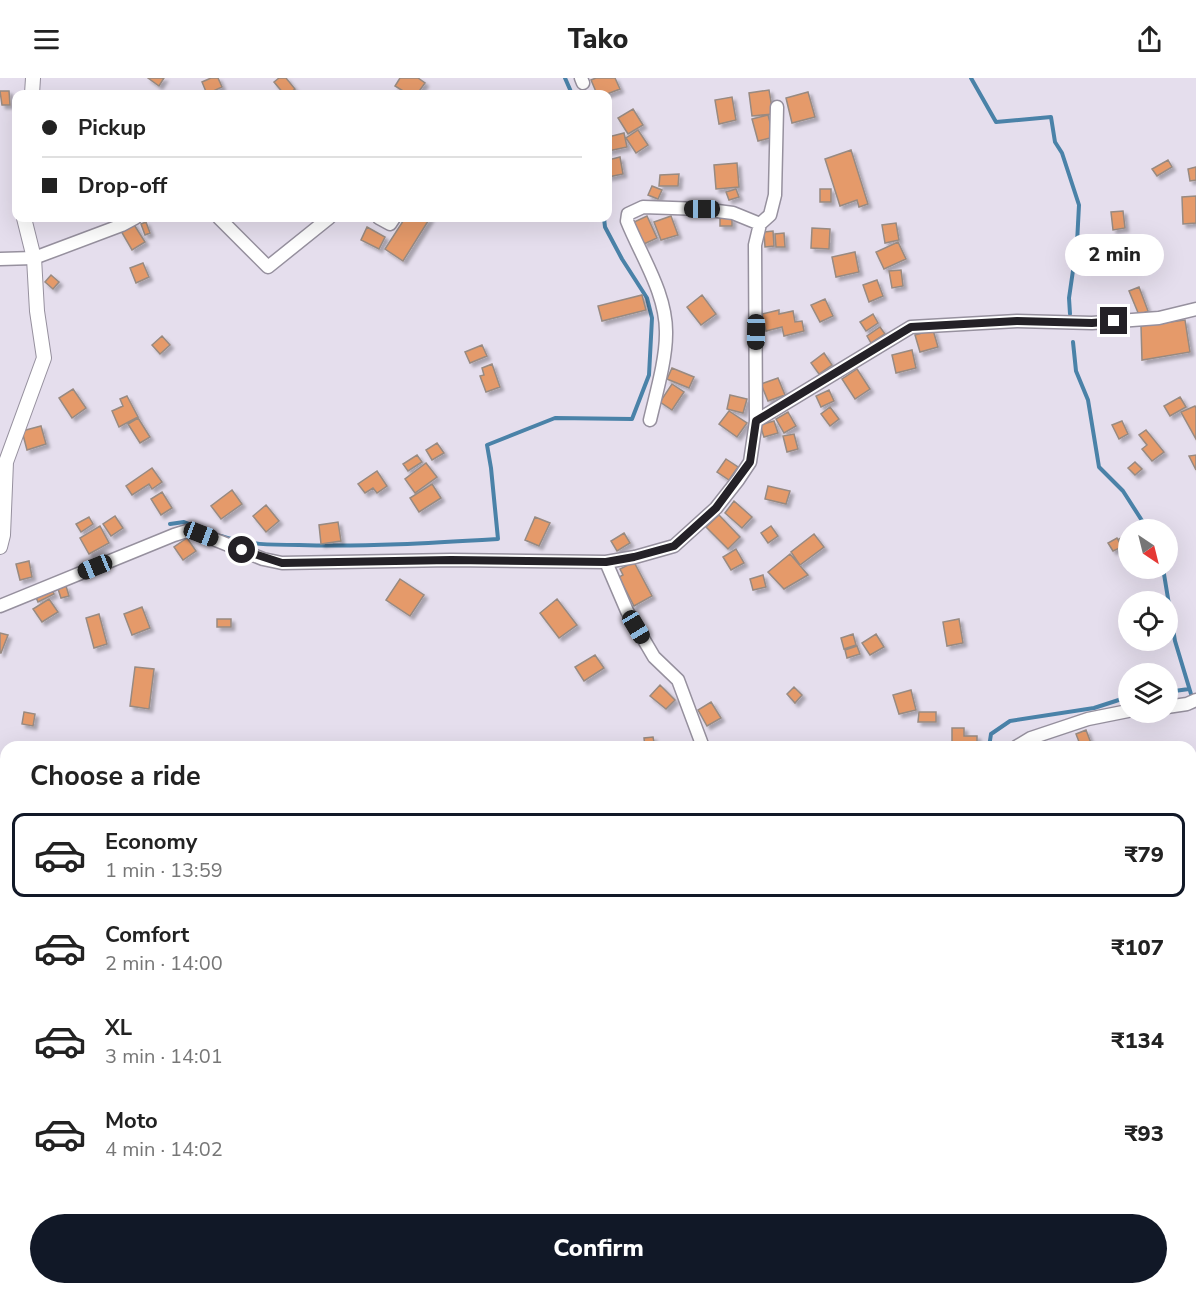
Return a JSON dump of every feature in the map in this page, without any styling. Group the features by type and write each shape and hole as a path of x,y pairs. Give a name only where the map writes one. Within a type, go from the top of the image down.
{"street":[{"path":"0,606 187,531 201,534 263,559 282,563 451,560 606,562 674,546 716,508 750,462 756,421 755,244 760,224 770,215 775,195 777,107"},
{"path":"650,420 658,387 666,334 663,309 627,221 628,214 643,207 702,209 733,213 760,224"},
{"path":"0,548 3,535 6,462 44,358 37,311 34,258 25,222"},
{"path":"0,259 34,258 128,222"},
{"path":"223,222 268,267 325,222"},
{"path":"756,421 911,327 1017,321 1092,323 1159,318 1196,309"},
{"path":"606,562 627,611 654,657 678,680 701,741"},
{"path":"1026,741 1088,719 1118,713"}],"building":[{"path":"148,78 164,78 159,86"},
{"path":"218,78 222,87 216,90 205,90 202,82"},
{"path":"279,78 286,78 295,89 281,90 274,82"},
{"path":"400,78 418,78 425,83 420,90 402,90 395,86"},
{"path":"615,78 620,89 612,92 612,90 595,90 591,80"},
{"path":"769,90 773,114 752,116 749,93"},
{"path":"0,91 9,91 10,105 2,105"},
{"path":"808,92 815,117 792,123 786,98"},
{"path":"732,97 736,120 719,124 715,100"},
{"path":"633,109 643,125 628,134 618,118"},
{"path":"768,115 774,137 758,141 752,119"},
{"path":"638,130 648,145 636,153 626,138"},
{"path":"624,133 627,147 612,150 612,136"},
{"path":"851,150 868,204 859,207 857,200 840,206 825,159"},
{"path":"620,157 623,174 612,176 612,159"},
{"path":"1168,160 1172,167 1157,176 1152,169"},
{"path":"737,163 739,187 716,189 714,165"},
{"path":"1196,167 1196,180 1190,181 1188,169"},
{"path":"679,174 678,186 659,186 660,175"},
{"path":"652,186 662,190 658,199 648,195"},
{"path":"736,189 739,197 729,200 726,192"},
{"path":"820,189 831,189 831,202 820,202"},
{"path":"1196,196 1196,223 1183,224 1182,197"},
{"path":"1123,211 1125,228 1113,230 1111,212"},
{"path":"647,216 657,238 644,244 634,222"},
{"path":"671,216 678,235 661,240 654,222"},
{"path":"720,218 732,218 732,226 720,226"},
{"path":"146,222 150,233 145,235 141,224"},
{"path":"402,222 427,222 403,261 385,249"},
{"path":"133,223 145,242 132,250 121,231"},
{"path":"896,223 899,240 885,243 882,225"},
{"path":"367,227 385,237 379,249 361,240"},
{"path":"812,228 830,229 829,249 811,248"},
{"path":"773,231 774,246 765,247 764,232"},
{"path":"784,233 785,247 776,247 775,234"},
{"path":"898,242 906,259 884,269 876,252"},
{"path":"855,252 859,272 836,277 832,257"},
{"path":"143,263 149,277 136,283 130,268"},
{"path":"901,270 903,286 892,288 889,271"},
{"path":"51,275 59,282 53,289 45,282"},
{"path":"877,280 883,296 869,302 863,285"},
{"path":"1139,287 1148,311 1139,315 1129,291"},
{"path":"642,295 646,310 602,321 598,306"},
{"path":"702,295 716,314 701,325 687,307"},
{"path":"825,299 833,316 820,322 811,305"},
{"path":"779,310 779,314 793,311 795,322 802,321 804,331 784,336 782,327 766,331 762,314"},
{"path":"873,314 878,323 866,331 860,322"},
{"path":"1185,320 1190,352 1142,360 1141,326"},
{"path":"880,327 885,334 871,343 867,336"},
{"path":"933,330 938,347 920,352 915,335"},
{"path":"162,336 170,345 160,354 152,345"},
{"path":"482,345 487,356 470,363 465,352"},
{"path":"912,350 916,368 896,373 892,355"},
{"path":"824,353 832,365 819,374 811,363"},
{"path":"492,364 500,387 486,392 480,376 484,375 482,368"},
{"path":"672,368 694,377 689,388 667,379"},
{"path":"857,369 870,389 855,399 842,379"},
{"path":"778,378 785,395 768,401 761,384"},
{"path":"672,384 684,392 672,410 660,402"},
{"path":"73,389 86,408 72,418 59,398"},
{"path":"829,390 834,401 821,407 816,396"},
{"path":"730,395 747,399 743,413 727,409"},
{"path":"127,396 138,417 119,427 112,411 123,406 120,399"},
{"path":"1180,397 1186,407 1170,416 1164,406"},
{"path":"1195,406 1196,408 1196,439 1181,412"},
{"path":"830,407 839,419 830,426 821,414"},
{"path":"729,411 747,423 737,437 719,424"},
{"path":"788,412 796,426 784,433 776,419"},
{"path":"138,418 150,437 140,443 128,424"},
{"path":"774,421 778,433 764,437 760,425"},
{"path":"1122,421 1128,434 1119,439 1112,425"},
{"path":"41,426 46,444 27,450 22,431"},
{"path":"1146,430 1164,452 1152,461 1142,449 1147,445 1139,435"},
{"path":"794,434 798,449 787,452 783,436"},
{"path":"437,443 444,453 432,460 426,450"},
{"path":"417,455 422,462 408,471 403,464"},
{"path":"1196,455 1196,470 1189,456"},
{"path":"726,459 738,467 729,480 717,472"},
{"path":"1135,462 1142,469 1135,475 1128,468"},
{"path":"426,463 437,477 415,493 405,479"},
{"path":"152,468 162,482 152,489 149,484 132,495 126,486"},
{"path":"377,471 387,486 377,493 373,488 365,493 358,484"},
{"path":"432,484 441,498 419,512 410,498"},
{"path":"768,486 790,491 786,504 765,499"},
{"path":"232,490 242,504 221,519 211,506"},
{"path":"162,492 172,508 161,515 151,499"},
{"path":"734,501 752,517 742,528 725,513"},
{"path":"266,505 279,521 266,532 253,516"},
{"path":"719,515 740,537 728,549 706,527"},
{"path":"115,516 123,528 111,536 103,524"},
{"path":"89,517 93,524 81,532 76,524"},
{"path":"535,517 550,523 539,546 525,540"},
{"path":"338,522 341,541 321,544 319,525"},
{"path":"100,526 109,543 89,554 80,538"},
{"path":"771,526 778,536 768,543 761,533"},
{"path":"624,533 630,543 617,551 611,541"},
{"path":"814,534 824,547 800,565 791,552"},
{"path":"187,538 196,551 183,560 174,547"},
{"path":"1117,538 1118,549 1113,551 1108,543"},
{"path":"736,549 744,563 731,570 723,557"},
{"path":"790,554 808,575 784,589 768,572"},
{"path":"29,561 32,577 20,580 16,564"},
{"path":"634,562 652,596 634,606 619,577 623,575 620,569"},
{"path":"763,575 766,587 753,590 750,579"},
{"path":"400,579 424,595 410,616 386,600"},
{"path":"66,586 69,596 61,598 58,589"},
{"path":"50,587 54,594 38,602 35,595"},
{"path":"49,599 58,612 42,622 33,609"},
{"path":"557,599 577,625 559,638 540,613"},
{"path":"142,607 150,628 132,635 124,614"},
{"path":"99,614 107,644 94,648 86,618"},
{"path":"217,619 231,619 231,627 217,627"},
{"path":"959,619 963,643 947,646 943,622"},
{"path":"0,633 8,635 1,653 0,653"},
{"path":"853,634 856,645 844,649 841,638"},
{"path":"876,634 884,647 870,655 862,643"},
{"path":"857,646 860,654 847,658 845,650"},
{"path":"595,655 604,668 584,681 575,667"},
{"path":"135,667 154,669 149,709 130,706"},
{"path":"660,685 675,700 666,709 650,696"},
{"path":"794,687 802,695 795,703 787,694"},
{"path":"911,690 916,710 899,714 893,695"},
{"path":"711,702 721,718 707,726 698,710"},
{"path":"24,712 35,714 33,726 22,724"},
{"path":"919,712 936,712 936,722 918,722"},
{"path":"952,728 964,728 964,736 977,736 977,741 952,741"},
{"path":"1086,730 1090,741 1079,741 1076,734"},
{"path":"653,737 654,741 644,741 644,738"}],"waterway":[{"path":"565,78 570,90"},
{"path":"971,78 996,122 1051,117 1055,142 1062,153 1079,205 1077,243 1069,298 1070,314"},
{"path":"221,536 240,541 279,545 398,544 498,539 487,445 555,418 632,419 649,375 652,318 647,298 622,259 604,222"},
{"path":"1073,342 1076,371 1088,400 1099,467 1123,491 1141,519"},
{"path":"170,524 184,522 200,528"},
{"path":"1165,579 1175,641 1191,694"},
{"path":"1178,690 1189,689"},
{"path":"990,741 991,734 1010,721 1094,708 1118,700"}],"route":[{"path":"242,550 263,559 282,563 451,560 606,562 634,557 674,546 716,508 750,462 756,421 911,327 1017,321 1092,323 1114,321"}]}
